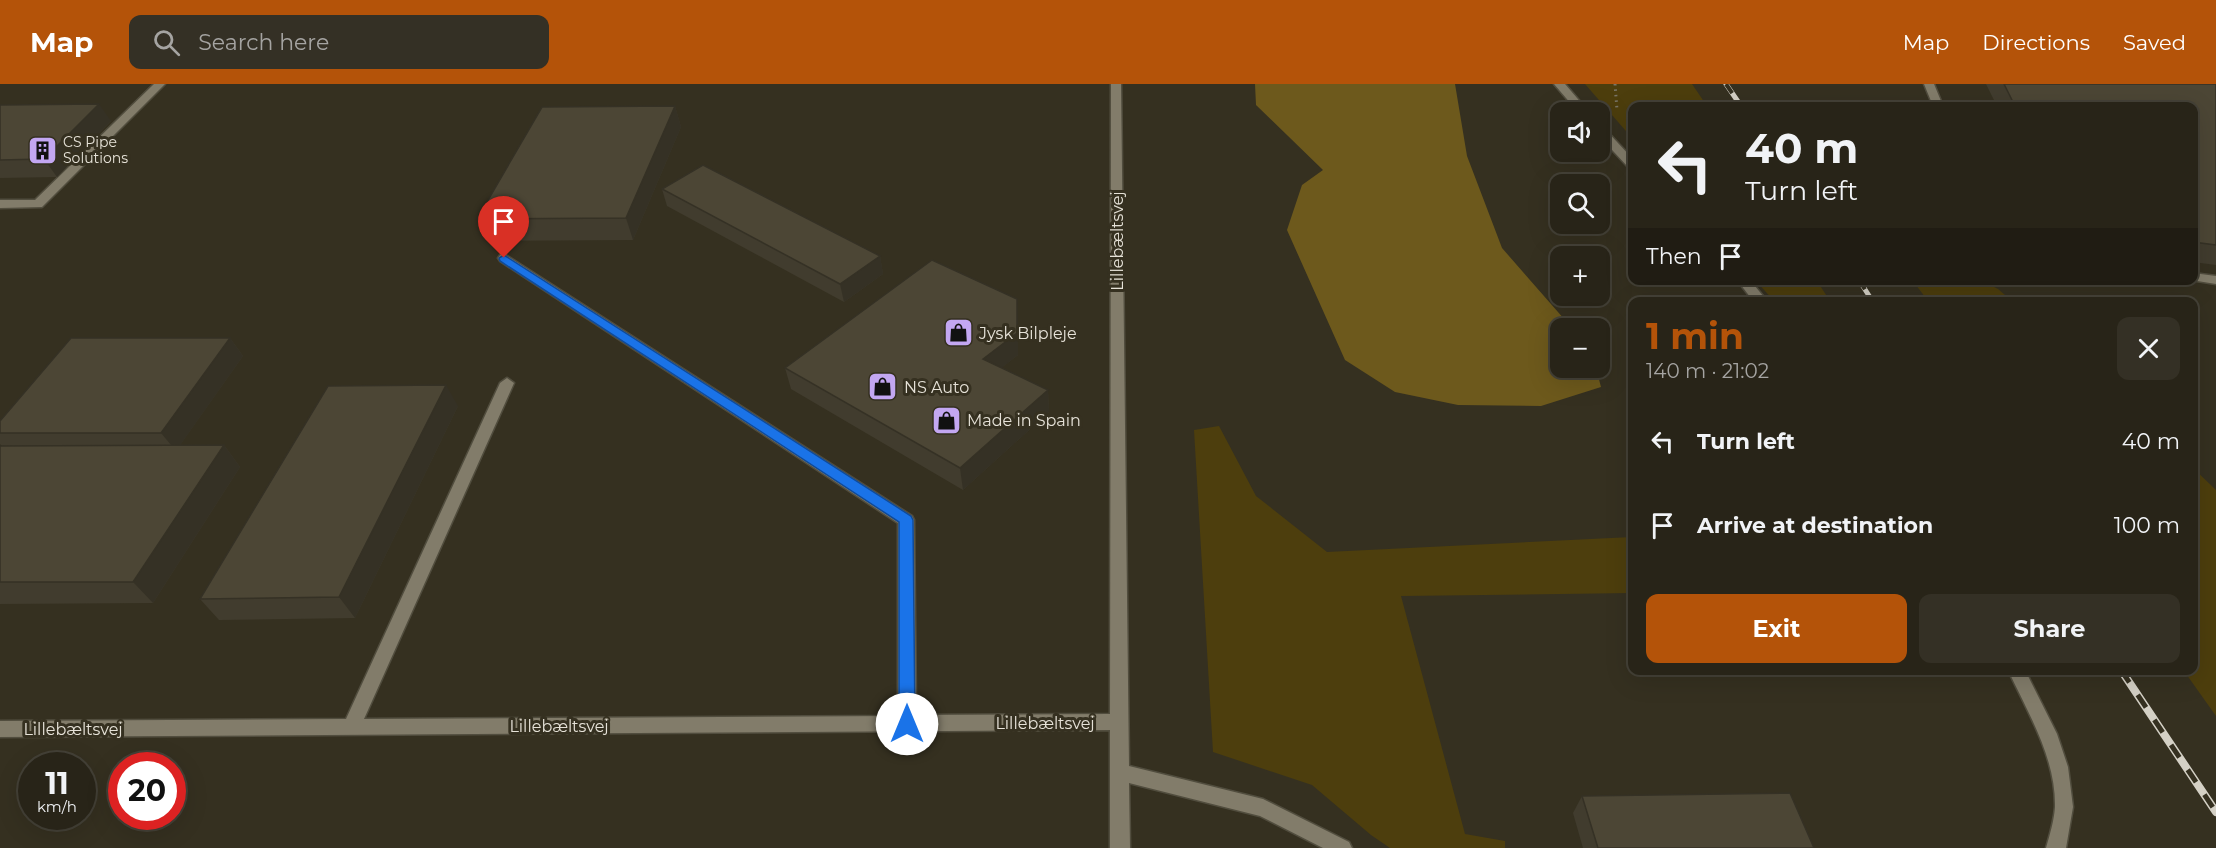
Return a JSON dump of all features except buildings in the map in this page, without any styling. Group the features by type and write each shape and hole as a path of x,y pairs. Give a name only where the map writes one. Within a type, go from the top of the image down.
{"street":[{"path":"0,204 38,204 160,84"},
{"name":"Lillebæltsvej","path":"1116,84 1120,848"},
{"path":"1559,84 1575,102"},
{"path":"1929,84 1936,102"},
{"path":"1610,141 1628,161"},
{"path":"504,258 906,520 907,724"},
{"path":"2198,278 2216,280"},
{"path":"1747,285 1758,297"},
{"path":"351,727 507,383"},
{"path":"2018,675 2048,735 2056,760 2064,803 2056,848"},
{"name":"Lillebæltsvej","path":"0,729 1118,722"},
{"path":"1119,772 1263,808 1342,848"}],"shaded area":[{"path":"1255,84 1455,84 1467,156 1502,248 1550,303 1550,306 1553,306 1563,318 1550,318 1550,378 1599,378 1601,387 1541,406 1458,405 1395,392 1345,360 1287,230 1302,185 1323,170 1256,105"},
{"path":"1585,84 1692,84 1704,102 1628,102 1628,133 1610,113 1610,102 1601,102"},
{"path":"1760,285 1820,285 1827,297 1770,297"},
{"path":"1916,285 1990,285 2007,297 1925,297"},
{"path":"1219,426 1256,496 1327,552 1628,537 1628,593 1401,596 1465,834 1505,841 1505,848 1390,848 1371,835 1312,785 1213,752 1194,430"},
{"path":"2198,473 2216,490 2216,716 2187,675 2198,675"}],"railway":[{"path":"1726,84 1738,102"},
{"path":"1862,285 1870,297"},
{"path":"2124,675 2216,812"}],"place":[{"name":"CS Pipe Solutions","path":"42,150"},
{"name":"Jysk Bilpleje","path":"958,333"},
{"name":"NS Auto","path":"883,387"},
{"name":"Made in Spain","path":"946,420"}],"route":[{"path":"504,258 906,520 907,724"}]}
